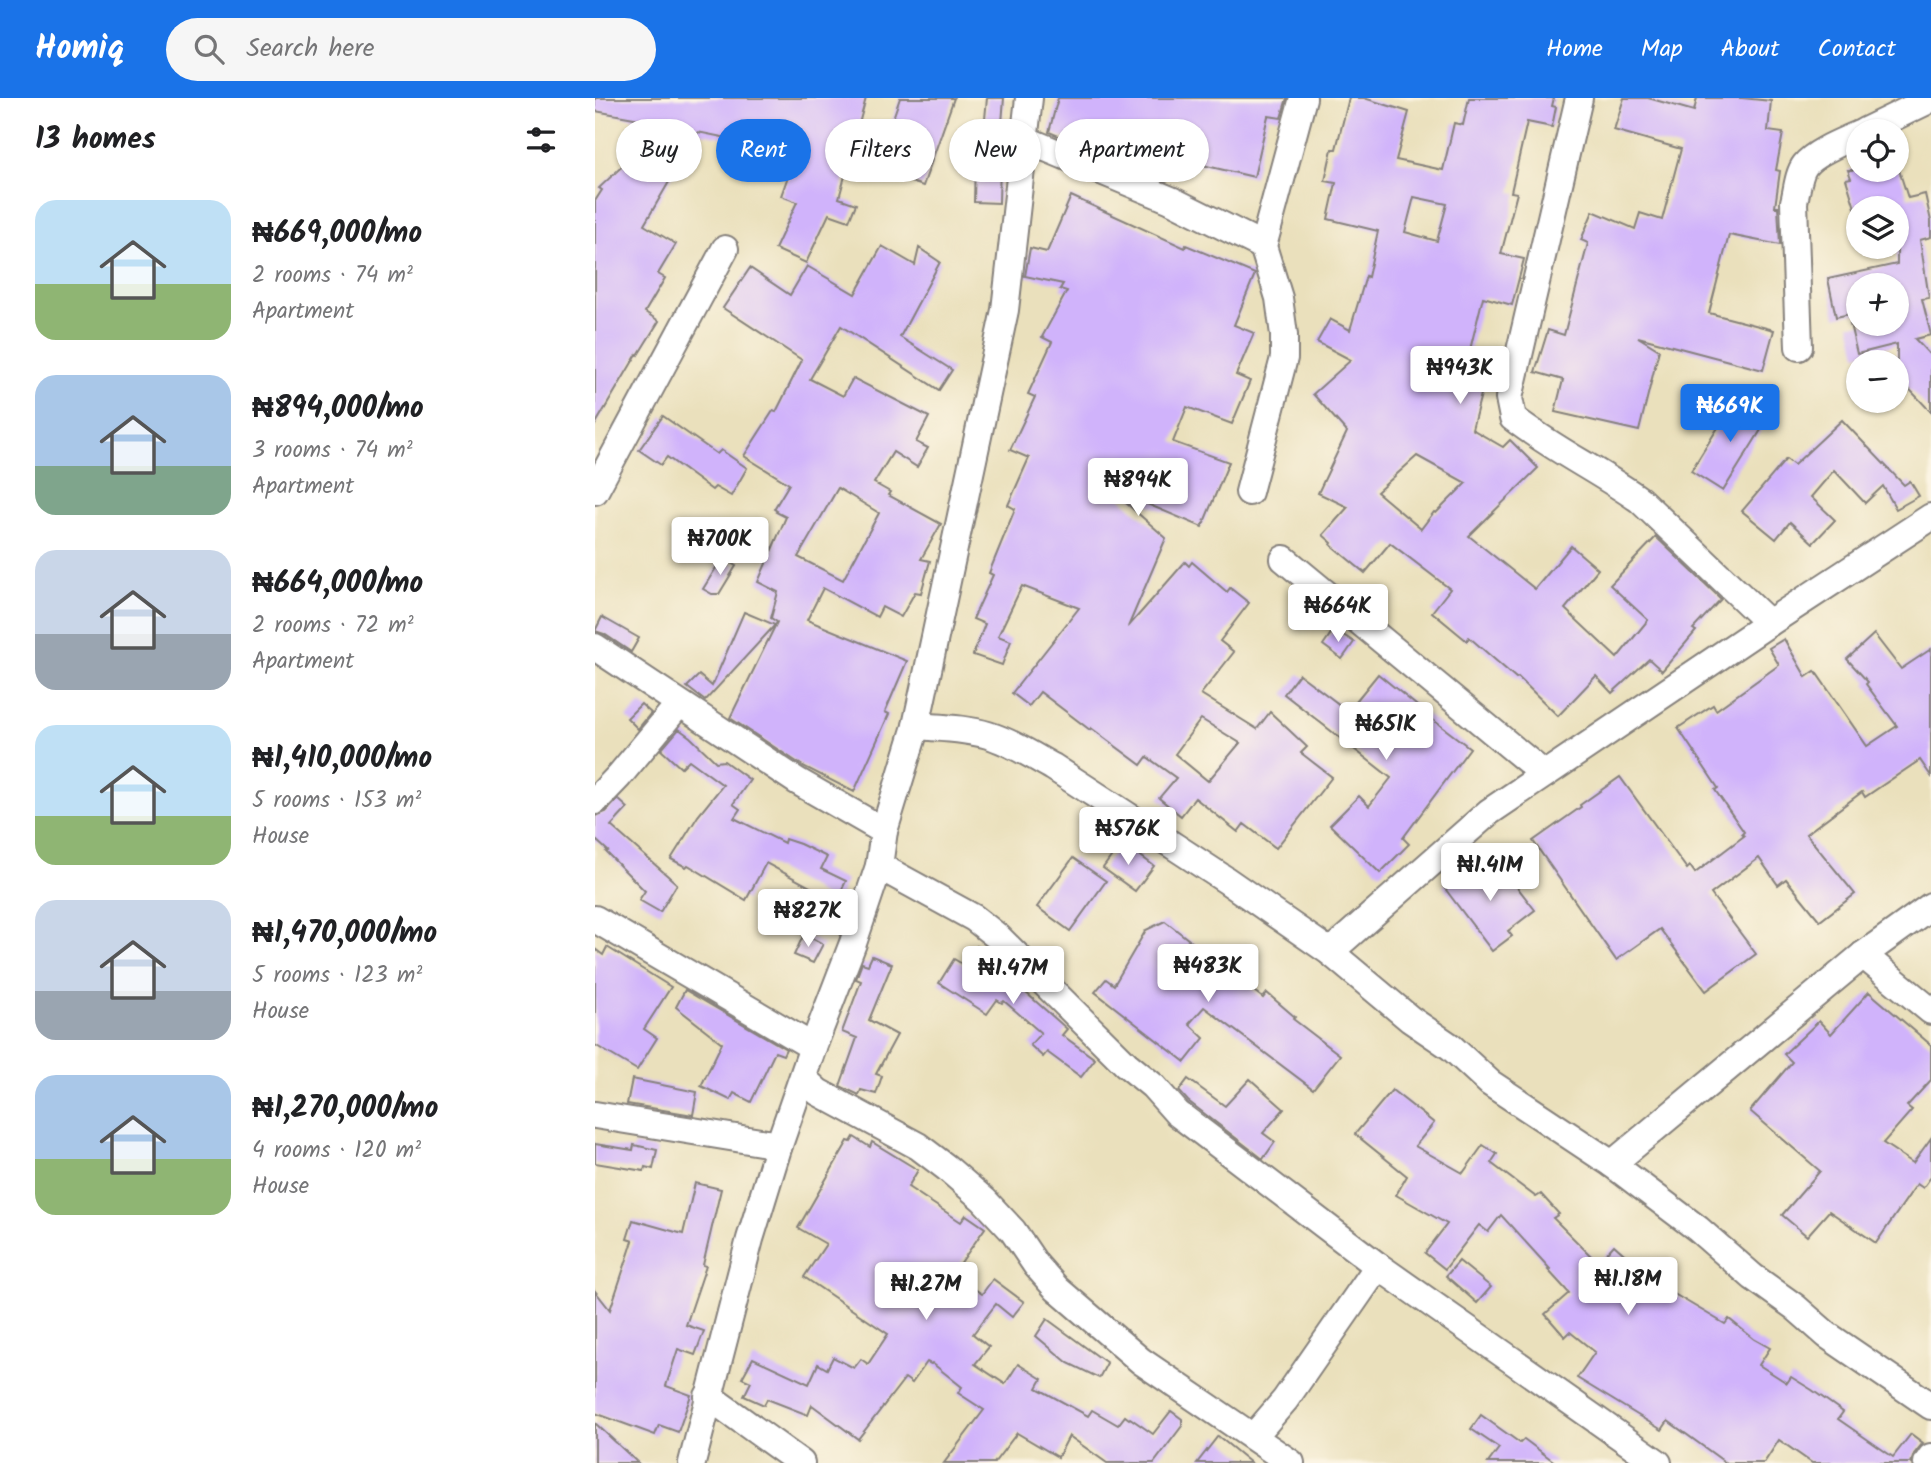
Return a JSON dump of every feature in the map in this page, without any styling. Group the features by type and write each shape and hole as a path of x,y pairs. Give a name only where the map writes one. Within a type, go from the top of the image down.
{"street":[{"path":"1026,119 1029,98"},
{"path":"1249,492 1284,358 1279,298 1263,246 1303,98"},
{"path":"1579,98 1509,398 1513,418 1529,431 1640,500 1769,624"},
{"path":"1890,119 1929,98"},
{"path":"1799,347 1794,202 1799,180 1805,165 1820,153 1846,140"},
{"path":"1041,146 1171,200 1263,246"},
{"path":"692,1463 750,1239 779,1144 879,866 884,831 916,726 1005,310 1019,182"},
{"path":"595,491 725,248"},
{"path":"1330,952 1489,812 1931,517"},
{"path":"1284,559 1543,774"},
{"path":"595,647 797,780 884,831"},
{"path":"595,801 679,704"},
{"path":"916,726 988,735 1024,751 1053,767 1168,843 1330,952 1410,1019 1451,1047 1490,1083 1612,1164 1698,1229 1753,1278 1795,1307 1828,1335 1931,1406"},
{"path":"879,866 974,918 998,937 1126,1063 1153,1086 1177,1113 1378,1266 1658,1463"},
{"path":"1612,1164 1863,955 1931,906"},
{"path":"595,919 813,1047"},
{"path":"1863,955 1931,1011"},
{"path":"803,1078 818,1092 918,1146 947,1168 984,1200 1013,1231 1036,1265 1057,1289 1141,1361 1291,1463"},
{"path":"595,1115 779,1144"},
{"path":"1254,1436 1285,1400 1378,1266"},
{"path":"709,1396 800,1463"},
{"path":"1927,1463 1931,1457"}],"building":[{"path":"595,98 866,98 860,119 825,119 825,182 843,182 839,198 856,204 849,221 829,214 806,263 775,249 797,202 781,196 786,182 811,182 811,119 716,119 716,136 702,133 702,119 639,119 595,111"},
{"path":"900,98 954,98 935,152 935,119 893,119"},
{"path":"987,98 1004,98 1002,119 985,119"},
{"path":"1058,98 1287,98 1281,118 1268,116 1254,177 1209,167 1209,119 1055,119 1055,134 1049,132"},
{"path":"1349,98 1364,98 1409,112 1396,160 1443,170 1454,123 1463,125 1469,98 1554,98 1552,106 1556,107 1552,127 1527,122 1511,192 1517,193 1501,254 1524,259 1512,305 1483,297 1465,370 1486,375 1472,429 1503,447 1510,440 1538,468 1469,536 1535,589 1571,546 1598,569 1565,609 1617,658 1648,620 1610,585 1656,537 1721,599 1693,629 1696,631 1662,671 1649,659 1612,693 1596,676 1558,716 1518,677 1469,637 1467,641 1432,612 1450,589 1390,543 1365,573 1323,535 1348,507 1318,493 1347,432 1313,394 1351,360 1317,342 1330,319 1350,330 1366,276 1368,277 1378,231 1328,219 1336,183 1325,181 1332,149 1336,149","holes":["1414,197 1447,204 1437,241 1405,232","1417,456 1466,483 1434,512 1421,529 1377,492"]},
{"path":"1624,98 1648,98 1694,111 1697,98 1771,101 1768,131 1783,133 1776,170 1780,171 1775,207 1778,207 1780,245 1729,235 1709,313 1774,330 1763,370 1638,337 1659,350 1639,431 1555,412 1563,380 1535,372 1548,330 1564,335 1588,243 1581,240 1593,211 1635,229 1640,213 1662,220 1681,149 1614,130"},
{"path":"616,172 616,182 669,182 644,225 676,244 658,274 665,278 645,312 659,321 595,425 595,201 602,190 599,188"},
{"path":"974,182 1000,182 999,203 974,202"},
{"path":"1847,182 1903,182 1907,196 1851,196"},
{"path":"1925,194 1931,221 1931,237 1920,240 1929,298 1922,299 1931,335 1915,339 1931,356 1931,412 1909,389 1909,350 1897,350 1897,344 1873,350 1856,350 1853,336 1909,336 1909,273 1856,273 1897,264 1897,259 1909,259 1909,198"},
{"path":"1071,196 1185,248 1186,245 1255,274 1234,325 1254,333 1236,375 1250,381 1232,424 1187,407 1173,442 1229,462 1202,527 1109,488 1166,538 1128,627 1185,562 1189,566 1192,562 1227,592 1230,588 1249,603 1220,641 1234,652 1201,694 1257,729 1270,712 1307,747 1301,753 1332,777 1276,848 1244,824 1238,832 1195,798 1181,816 1159,798 1176,778 1147,757 1141,765 1040,692 1029,706 1012,693 1079,608 1022,586 998,636 1011,641 1002,665 973,655 985,624 973,619 993,575 989,573 1015,509 1008,505 1029,458 1010,450 1035,397 1028,394 1052,342 1042,337 1067,291 1060,289 1063,284 1025,276 1030,248 1047,252","holes":["1201,719 1240,743 1208,781 1175,754"]},
{"path":"882,246 915,265 919,248 940,262 900,337 952,370 939,390 841,326 810,379 843,396 853,378 929,417 916,442 928,448 917,467 893,452 874,483 890,492 888,495 941,524 921,559 930,561 921,593 915,592 901,617 882,607 877,617 823,588 807,620 907,661 885,712 889,714 854,792 803,766 730,718 777,622 771,618 778,592 758,582 786,517 774,509 789,484 744,456 773,411 776,412 802,360 723,308 750,268 790,295 807,266 855,294","holes":["838,488 879,513 843,580 798,557"]},
{"path":"1846,275 1846,315 1836,317 1828,279"},
{"path":"1737,397 1769,417 1723,491 1691,471"},
{"path":"663,416 717,454 721,450 747,468 731,496 715,487 712,490 667,457 661,465 639,450"},
{"path":"1842,420 1904,485 1910,481 1919,496 1896,509 1883,486 1865,503 1834,470 1811,497 1835,520 1813,543 1790,522 1776,539 1742,511 1786,459 1794,465"},
{"path":"722,558 736,566 719,594 712,594 703,589"},
{"path":"744,612 775,625 705,701 687,687 699,675 712,686"},
{"path":"602,617 639,638 631,652 595,631"},
{"path":"1334,629 1354,642 1342,659 1323,645"},
{"path":"1874,634 1901,669 1931,649 1931,776 1920,760 1865,797 1862,792 1806,834 1855,894 1820,921 1786,879 1778,885 1759,858 1711,894 1756,954 1706,991 1660,929 1616,960 1533,841 1620,777 1687,869 1690,866 1695,873 1744,836 1744,832 1678,728 1713,705 1716,710 1779,665 1769,648 1784,639 1806,677 1815,671 1867,746 1897,726 1866,684 1868,682 1847,659"},
{"path":"1299,674 1348,711 1378,674 1470,748 1403,838 1409,844 1380,873 1330,825 1359,796 1369,806 1391,778 1284,694"},
{"path":"641,704 651,713 638,729 627,718"},
{"path":"679,729 716,762 724,761 750,780 733,804 740,809 734,818 784,843 785,839 827,857 821,869 846,881 836,902 766,863 746,900 688,865 686,867 671,859 698,816 723,785 689,760 681,768 661,750"},
{"path":"618,799 628,808 611,826 677,884 660,912 639,900 645,891 606,852 608,851 597,841 595,843 595,816 606,812"},
{"path":"1122,842 1154,866 1135,891 1103,868"},
{"path":"1073,858 1106,881 1070,931 1037,907"},
{"path":"1496,860 1535,910 1508,931 1512,936 1492,951 1443,886 1464,871 1470,879"},
{"path":"1165,921 1263,998 1267,993 1295,1017 1293,1019 1340,1055 1313,1089 1204,1007 1189,1024 1204,1038 1185,1062 1095,992 1106,979 1114,985 1146,930"},
{"path":"804,934 823,944 813,963 794,955"},
{"path":"977,946 1018,979 1015,983 1067,1029 1062,1035 1095,1059 1081,1077 1047,1052 1043,1057 1030,1045 1041,1033 1004,1001 1002,1003 997,1000 987,1014 939,983 954,959 964,965"},
{"path":"607,947 671,987 644,1029 657,1038 637,1070 595,1045 595,949 603,955"},
{"path":"872,956 892,964 869,1020 897,1035 876,1074 882,1076 876,1094 861,1090 859,1095 840,1086 857,1038 842,1032 861,981 856,979 862,963 868,965"},
{"path":"685,990 786,1049 783,1055 775,1052 751,1102 734,1093 730,1100 701,1086 722,1043 676,1007"},
{"path":"1869,992 1931,1045 1931,1080 1907,1106 1912,1110 1883,1143 1913,1163 1931,1138 1931,1177 1923,1188 1917,1184 1876,1243 1829,1211 1807,1236 1782,1215 1820,1171 1750,1111 1792,1062 1784,1054 1819,1021 1831,1034"},
{"path":"632,1079 697,1092 693,1115 627,1104"},
{"path":"1188,1079 1225,1106 1250,1079 1284,1109 1263,1133 1275,1142 1263,1159 1188,1101 1179,1091"},
{"path":"1392,1090 1434,1123 1415,1146 1463,1173 1483,1145 1497,1154 1491,1163 1536,1197 1541,1194 1559,1214 1553,1218 1598,1263 1614,1245 1659,1285 1725,1324 1729,1319 1770,1348 1759,1365 1787,1383 1791,1377 1812,1390 1843,1412 1838,1419 1893,1457 1911,1434 1923,1443 1911,1463 1812,1463 1779,1440 1764,1463 1726,1463 1668,1421 1662,1430 1577,1378 1595,1352 1570,1332 1565,1337 1545,1314 1569,1293 1501,1215 1488,1232 1479,1225 1445,1269 1425,1253 1447,1224 1396,1195 1407,1176 1355,1134"},
{"path":"854,1137 870,1147 872,1142 918,1170 908,1187 961,1222 966,1215 985,1228 953,1274 982,1294 993,1279 1024,1302 1012,1317 996,1304 973,1334 989,1347 975,1364 1005,1384 1018,1364 1042,1379 1037,1388 1088,1416 1092,1410 1118,1425 1125,1416 1153,1434 1171,1411 1182,1419 1182,1426 1154,1463 1107,1463 1069,1436 1058,1457 1017,1433 994,1463 944,1463 984,1410 958,1393 962,1387 927,1362 912,1383 905,1378 858,1439 812,1405 808,1415 767,1399 764,1405 744,1396 751,1382 742,1378 753,1358 809,1384 818,1364 827,1369 833,1357 854,1368 861,1359 868,1364 888,1334 804,1277 826,1244 798,1228 848,1141 851,1142"},
{"path":"595,1144 633,1150 634,1145 657,1150 653,1169 645,1167 644,1171 595,1163"},
{"path":"695,1183 721,1189 703,1265 706,1266 686,1325 704,1331 695,1355 678,1349 666,1386 691,1395 678,1432 659,1425 655,1435 595,1413 595,1291 610,1310 633,1241 627,1239 633,1220 683,1234"},
{"path":"1459,1261 1491,1287 1477,1303 1446,1276"},
{"path":"1047,1319 1107,1363 1099,1378 1068,1363 1036,1336"},
{"path":"1481,1415 1520,1443 1524,1439 1556,1463 1488,1463 1499,1448 1471,1429"},
{"path":"595,1423 638,1463 595,1463"},
{"path":"1218,1436 1251,1463 1197,1463"}]}
